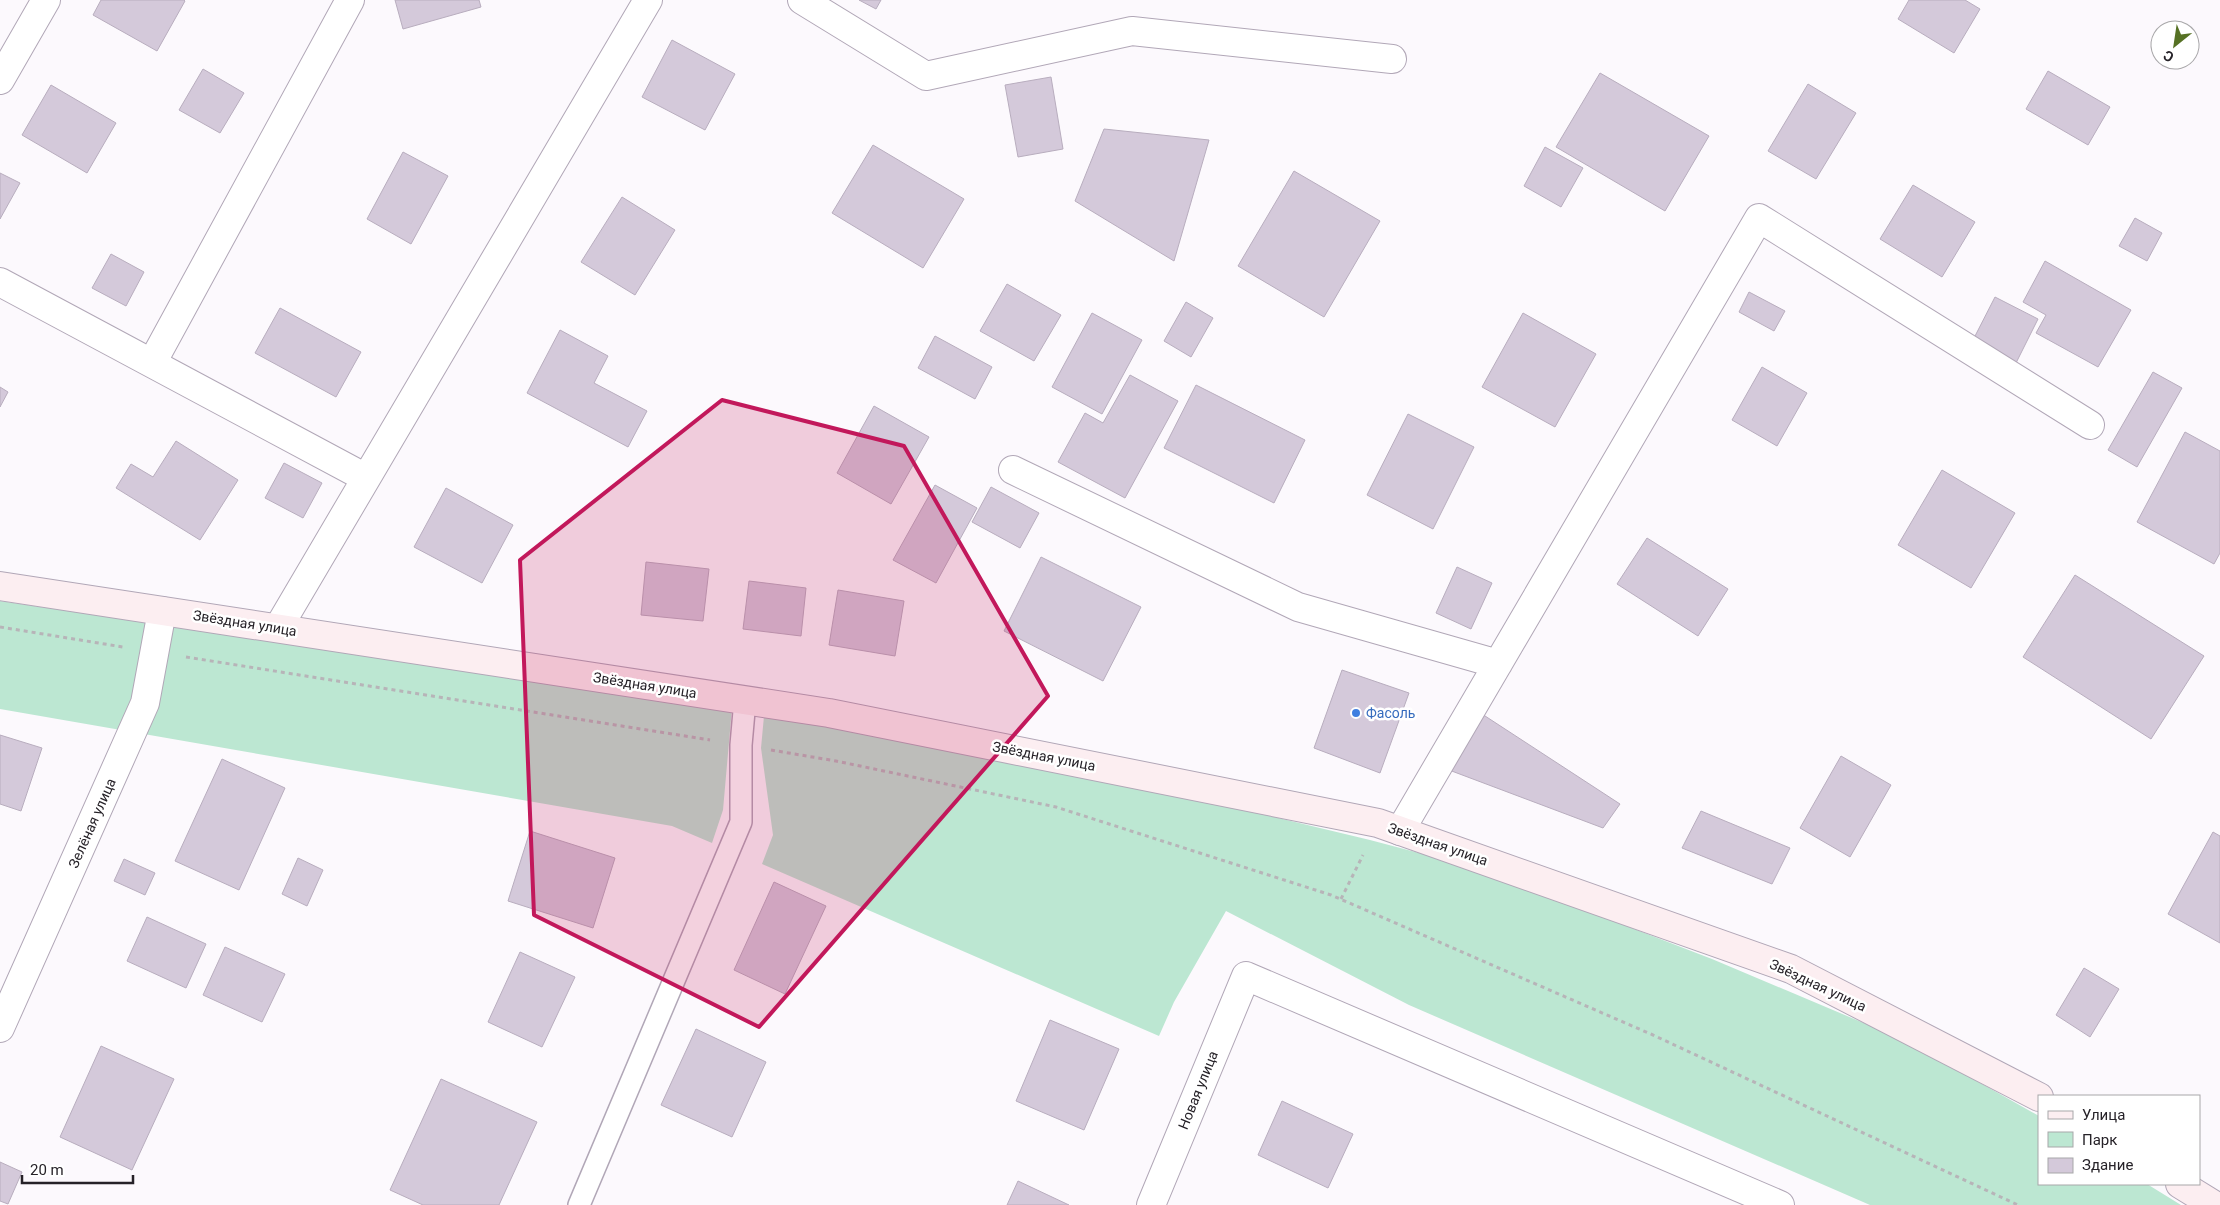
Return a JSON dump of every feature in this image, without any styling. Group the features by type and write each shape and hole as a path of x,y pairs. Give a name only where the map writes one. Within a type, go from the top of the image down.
{"street":[{"path":"0,80 46,0"},
{"path":"152,363 350,0"},
{"path":"278,628 648,0"},
{"path":"802,0 926,76 1132,31 1392,59"},
{"path":"1400,830 1759,218 2090,425"},
{"path":"0,282 366,478"},
{"path":"1014,470 1298,606 1498,664"},
{"name":"Звёздная улица","path":"0,586 849,717 1378,823 1791,970 2038,1096"},
{"name":"Зелёная улица","path":"0,1028 145,703 162,611"},
{"name":"Новая улица","path":"1151,1205 1246,976 1780,1205"},
{"path":"2182,1185 2214,1205"}],"lane":[{"path":"579,1205 741,822 741,745 745,700"}],"path":[{"path":"0,627 836,761 1056,808 1341,899 1653,1035 2018,1205"},
{"path":"1341,899 1366,848"}],"highlighted area":[{"path":"722,400 904,446 1048,696 759,1027 534,915 520,560"}],"green space":[{"path":"0,601 732,708 723,810 712,843 672,826 0,709"},
{"path":"764,716 818,722 1083,771 1370,840 1476,868 1712,959 1904,1040 2038,1115 2038,1185 2149,1185 2181,1205 1870,1205 1409,1005 1226,911 1174,1002 1159,1036 762,864 773,835 761,748"}],"building":[{"path":"101,0 185,1 157,51 93,15"},
{"path":"395,0 479,0 481,7 403,29"},
{"path":"859,0 881,0 876,9"},
{"path":"1909,0 1965,0 1980,9 1954,53 1898,19"},
{"path":"672,40 735,74 705,130 642,97"},
{"path":"203,69 244,93 220,133 179,110"},
{"path":"2048,71 2110,107 2088,145 2026,109"},
{"path":"1600,73 1709,136 1665,211 1556,147"},
{"path":"1051,77 1063,149 1018,157 1005,85"},
{"path":"1808,84 1856,113 1816,179 1768,151"},
{"path":"51,85 116,123 87,173 22,135"},
{"path":"1104,129 1209,140 1174,261 1075,201"},
{"path":"873,145 964,199 923,268 832,213"},
{"path":"1545,147 1583,168 1561,207 1524,186"},
{"path":"403,152 448,176 411,244 367,219"},
{"path":"1294,171 1380,221 1324,317 1238,266"},
{"path":"0,173 20,183 0,219"},
{"path":"1913,185 1975,222 1942,277 1880,239"},
{"path":"622,197 675,230 635,295 581,262"},
{"path":"2135,218 2162,233 2147,261 2119,246"},
{"path":"111,254 144,272 126,306 92,288"},
{"path":"2045,261 2131,310 2098,367 2036,333 2046,315 2023,302"},
{"path":"1007,284 1061,315 1034,361 980,331"},
{"path":"1749,292 1785,311 1774,331 1739,312"},
{"path":"1995,297 2038,319 2016,363 1973,340"},
{"path":"1186,302 1213,318 1191,357 1164,341"},
{"path":"280,308 361,352 336,397 255,353"},
{"path":"1092,313 1142,340 1102,414 1052,387"},
{"path":"1523,313 1596,354 1555,427 1482,387"},
{"path":"560,330 608,356 594,383 647,411 628,447 527,393"},
{"path":"935,336 992,367 975,399 918,368"},
{"path":"1762,367 1807,393 1777,446 1732,420"},
{"path":"2153,372 2182,388 2137,467 2108,450"},
{"path":"1130,375 1178,401 1125,498 1058,462 1085,413 1103,423"},
{"path":"1196,385 1305,440 1274,503 1164,448"},
{"path":"0,387 8,392 0,407"},
{"path":"874,406 929,437 891,504 837,473"},
{"path":"1408,414 1474,447 1433,529 1367,495"},
{"path":"2185,432 2220,451 2220,553 2214,564 2137,522"},
{"path":"176,441 238,480 200,540 116,488 131,464 153,477"},
{"path":"284,463 322,483 303,518 265,498"},
{"path":"1942,470 2015,513 1971,588 1898,545"},
{"path":"935,485 977,508 936,583 893,560"},
{"path":"991,487 1039,513 1020,548 972,522"},
{"path":"446,488 513,525 482,583 414,547"},
{"path":"1647,538 1728,589 1698,636 1617,584"},
{"path":"1041,557 1141,607 1103,681 1004,631"},
{"path":"646,562 709,569 703,621 641,615"},
{"path":"1457,567 1492,583 1471,629 1436,613"},
{"path":"2075,575 2204,656 2151,739 2023,657"},
{"path":"749,581 806,588 801,636 743,629"},
{"path":"838,590 904,601 895,656 829,645"},
{"path":"1342,670 1409,693 1380,773 1314,748"},
{"path":"1482,714 1620,804 1603,828 1449,770"},
{"path":"0,735 42,748 21,811 0,804"},
{"path":"1841,756 1891,785 1850,857 1800,828"},
{"path":"222,759 285,788 239,890 175,861"},
{"path":"1701,811 1790,848 1772,884 1682,848"},
{"path":"530,831 615,858 593,928 508,901"},
{"path":"2213,832 2220,836 2220,943 2168,914"},
{"path":"298,858 323,870 307,906 282,894"},
{"path":"124,859 155,873 145,895 114,881"},
{"path":"774,882 826,906 785,994 734,970"},
{"path":"147,917 206,944 186,988 127,961"},
{"path":"225,947 285,974 262,1022 203,995"},
{"path":"520,952 575,977 542,1047 488,1022"},
{"path":"2084,968 2119,989 2090,1037 2056,1015"},
{"path":"1050,1020 1119,1049 1084,1130 1016,1101"},
{"path":"696,1029 766,1062 732,1137 661,1105"},
{"path":"101,1046 174,1079 132,1170 60,1137"},
{"path":"441,1079 537,1122 499,1205 423,1205 390,1190"},
{"path":"1282,1101 1353,1134 1328,1188 1258,1155"},
{"path":"0,1162 22,1172 8,1204 0,1201"},
{"path":"1018,1181 1069,1205 1007,1205"}],"place":[{"name":"Фасоль","path":"1356,713"}]}
